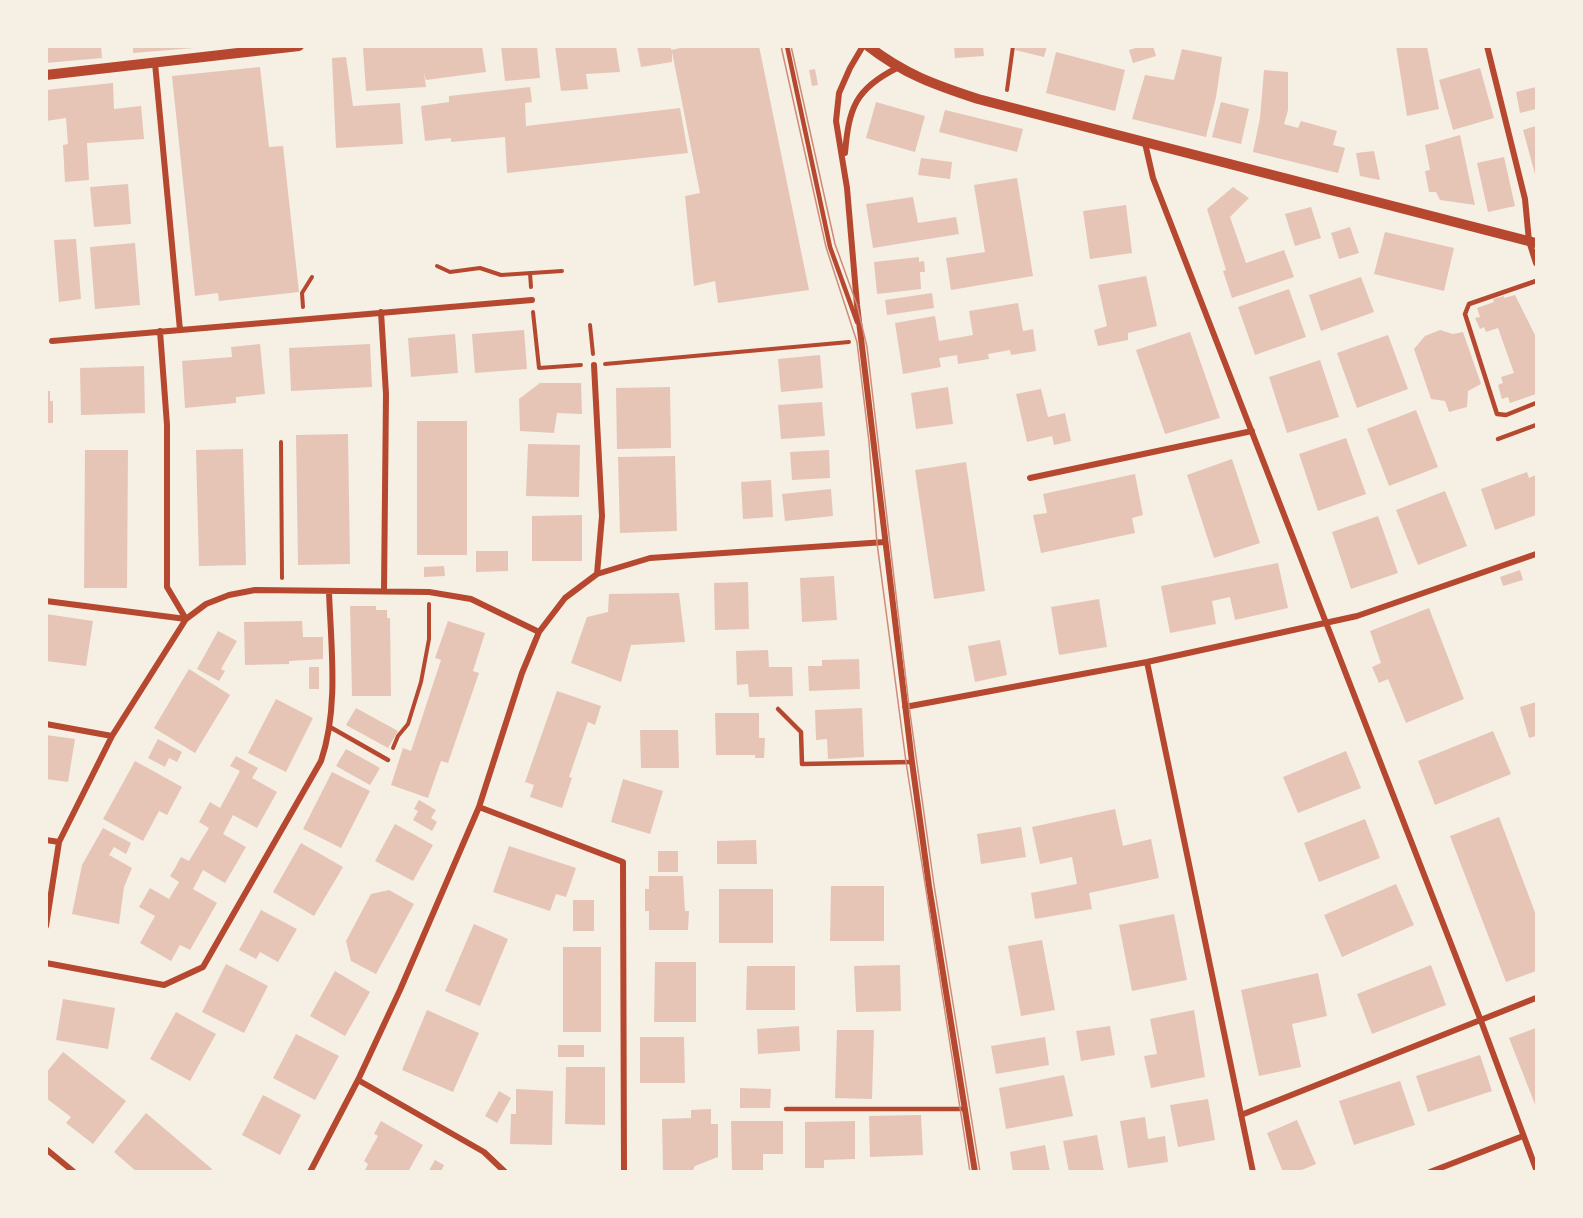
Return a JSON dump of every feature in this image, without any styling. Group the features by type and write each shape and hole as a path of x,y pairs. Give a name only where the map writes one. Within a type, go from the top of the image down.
{"street":[{"path":"46,75 298,46"},
{"path":"975,1172 912,762 860,330 844,160 836,121 839,93 850,68 865,46 897,68 933,85 1145,143 1532,242"},
{"path":"1487,46 1525,199 1536,263"},
{"path":"155,63 180,330"},
{"path":"844,160 848,120 857,99 870,84 897,68"},
{"path":"1145,143 1153,178 1481,1021 1536,1169"},
{"path":"52,340 532,300"},
{"path":"381,312 386,394 384,591"},
{"path":"160,331 167,425 167,587 186,619"},
{"path":"594,365 602,516 597,574"},
{"path":"1030,478 1252,432"},
{"path":"310,1172 358,1080 400,990 479,807 522,672 539,632 565,598 597,574 650,558 885,542"},
{"path":"905,707 1147,662 1357,616 1536,554"},
{"path":"46,926 59,842 112,736 186,619 206,604 229,595 255,590 429,592 471,599 539,632"},
{"path":"46,963 164,985 202,967 321,761 330,727 332,704 329,592"},
{"path":"46,601 186,619"},
{"path":"1147,662 1253,1172"},
{"path":"46,724 112,736"},
{"path":"479,807 623,862 624,1172"},
{"path":"46,840 59,842"},
{"path":"1241,1115 1536,998"},
{"path":"358,1080 484,1152 505,1172"},
{"path":"1430,1172 1523,1136"},
{"path":"46,1149 74,1172"}],"lane":[{"path":"786,46 830,247 860,330"},
{"path":"1536,280 1469,304 1465,314 1497,414 1506,415 1536,403"},
{"path":"1498,439 1536,425"},
{"path":"778,709 801,732 802,764 912,762"},
{"path":"330,727 388,759"},
{"path":"786,1108 964,1109"}],"path":[{"path":"1005,106 1013,46"},
{"path":"436,266 450,272 480,268 501,275 562,271"},
{"path":"303,319 302,294 312,277"},
{"path":"532,300 539,368 862,342"},
{"path":"591,326 594,365"},
{"path":"281,442 282,591"},
{"path":"388,759 398,736 408,724 421,682 429,639 429,592"}],"building":[{"path":"46,46 101,46 102,58 46,63"},
{"path":"133,46 194,46 194,48 133,53"},
{"path":"482,46 486,72 426,80 424,73 426,87 366,91 363,48"},
{"path":"501,46 537,46 540,78 505,81"},
{"path":"555,46 616,46 620,72 586,74 588,89 561,91"},
{"path":"637,46 671,46 671,50 689,46 759,46 809,290 718,303 715,281 694,286 685,196 700,193 672,52 672,62 641,67"},
{"path":"954,46 983,46 984,56 955,58"},
{"path":"1016,46 1047,46 1044,57 1015,50"},
{"path":"1142,46 1153,46 1156,56 1133,63 1129,50"},
{"path":"1396,46 1427,46 1439,109 1407,116"},
{"path":"1182,49 1222,57 1216,97 1206,137 1132,119 1145,75 1174,80"},
{"path":"1056,52 1125,70 1115,111 1046,93"},
{"path":"346,57 353,106 400,103 403,144 336,148 332,58"},
{"path":"260,67 269,147 283,146 299,292 219,301 218,293 195,296 172,76"},
{"path":"1480,68 1494,118 1453,130 1439,80"},
{"path":"815,69 818,85 812,86 809,70"},
{"path":"1264,70 1288,72 1288,110 1284,124 1298,128 1301,121 1337,131 1333,145 1345,148 1338,173 1253,152 1260,118"},
{"path":"113,83 114,109 141,106 144,139 87,143 89,180 65,182 63,145 68,144 66,118 46,121 46,90"},
{"path":"530,87 532,102 525,103 526,126 680,108 688,153 507,173 505,137 451,142 451,138 425,141 421,106 449,102 449,96"},
{"path":"1536,87 1536,109 1520,113 1516,92"},
{"path":"876,102 925,116 915,152 866,138"},
{"path":"1221,102 1249,109 1241,144 1212,137"},
{"path":"945,110 1023,129 1017,152 939,132"},
{"path":"1536,126 1536,178 1523,130"},
{"path":"1460,135 1475,205 1440,200 1436,192 1429,192 1425,171 1430,170 1425,145"},
{"path":"1374,151 1380,180 1360,176 1356,153"},
{"path":"1504,157 1515,206 1488,212 1477,163"},
{"path":"921,158 952,162 950,179 918,175"},
{"path":"1017,178 1033,276 951,290 946,258 985,252 974,185"},
{"path":"128,184 131,224 94,227 90,187"},
{"path":"1233,187 1249,198 1230,217 1246,263 1284,250 1294,277 1232,298 1207,209"},
{"path":"913,197 918,223 956,217 959,234 873,248 866,204"},
{"path":"1126,205 1132,253 1090,259 1083,211"},
{"path":"1311,207 1321,238 1295,246 1285,214"},
{"path":"1350,227 1359,253 1339,259 1331,233"},
{"path":"1385,232 1454,248 1444,291 1374,274"},
{"path":"76,239 81,299 59,302 54,240"},
{"path":"135,243 140,305 95,309 90,247"},
{"path":"919,257 919,262 924,261 925,272 920,272 921,289 877,294 874,262"},
{"path":"1146,276 1157,326 1128,333 1128,340 1098,346 1094,330 1107,326 1098,285"},
{"path":"1361,277 1374,312 1321,331 1309,295"},
{"path":"1289,289 1306,337 1255,355 1238,307"},
{"path":"932,293 934,308 887,315 885,300"},
{"path":"1515,295 1536,337 1536,394 1510,403 1508,397 1502,399 1498,385 1503,383 1501,377 1514,373 1498,328 1486,332 1484,327 1480,329 1475,318 1480,317 1477,308 1494,302 1493,299"},
{"path":"1018,303 1023,331 1033,329 1036,351 1011,355 1010,350 988,354 989,359 958,364 957,355 939,358 941,367 903,374 895,323 935,316 939,341 973,335 969,311"},
{"path":"524,330 527,369 475,373 472,334"},
{"path":"1440,330 1453,334 1463,332 1481,384 1468,391 1467,407 1449,412 1445,401 1431,399 1414,349 1425,336"},
{"path":"1190,332 1220,418 1165,434 1136,350"},
{"path":"455,334 458,373 411,377 408,338"},
{"path":"1388,335 1408,389 1357,408 1337,353"},
{"path":"260,344 265,394 236,397 236,403 185,408 182,361 232,357 231,347"},
{"path":"370,344 372,387 291,391 289,348"},
{"path":"820,355 823,388 781,392 778,359"},
{"path":"1320,360 1339,417 1287,433 1269,377"},
{"path":"144,366 145,413 81,415 80,368"},
{"path":"540,383 581,383 582,414 557,413 554,433 520,431 519,399"},
{"path":"670,387 671,448 617,449 616,388"},
{"path":"948,387 953,424 916,429 911,393"},
{"path":"1041,389 1048,417 1065,413 1071,441 1054,445 1052,436 1027,442 1016,394"},
{"path":"46,391 50,391 50,401 53,401 53,423 46,423"},
{"path":"822,402 825,436 781,439 778,405"},
{"path":"1416,410 1438,467 1389,486 1367,429"},
{"path":"417,421 467,421 467,555 417,555"},
{"path":"348,434 350,564 298,565 296,435"},
{"path":"1346,438 1366,494 1318,511 1299,454"},
{"path":"528,444 580,445 579,497 526,496"},
{"path":"243,449 246,565 199,566 196,450"},
{"path":"85,450 128,450 127,588 84,588"},
{"path":"829,450 830,478 792,480 790,452"},
{"path":"675,456 677,531 620,533 618,457"},
{"path":"1232,459 1260,543 1214,558 1187,475"},
{"path":"966,462 985,591 934,599 915,470"},
{"path":"1527,472 1529,478 1536,475 1536,515 1495,530 1481,489"},
{"path":"1135,474 1143,515 1132,518 1135,533 1041,553 1033,515 1047,513 1043,494"},
{"path":"771,480 773,517 743,519 741,482"},
{"path":"831,489 833,516 785,521 782,494"},
{"path":"1445,491 1467,546 1418,565 1396,510"},
{"path":"582,515 582,561 532,561 532,516"},
{"path":"1378,516 1398,573 1351,589 1332,532"},
{"path":"476,551 508,551 508,571 476,572"},
{"path":"1278,563 1288,608 1235,620 1230,597 1212,601 1216,624 1170,633 1161,586"},
{"path":"444,566 445,576 424,577 424,567"},
{"path":"1520,570 1523,580 1503,586 1500,577"},
{"path":"834,576 837,620 802,622 800,578"},
{"path":"748,582 749,629 715,630 714,583"},
{"path":"679,593 685,642 631,645 621,682 571,663 587,617 608,612 609,594"},
{"path":"1099,599 1107,647 1059,655 1051,607"},
{"path":"350,606 376,606 376,610 387,610 387,618 390,618 391,696 352,696"},
{"path":"1429,608 1464,699 1406,723 1388,679 1379,683 1372,667 1381,663 1370,631"},
{"path":"46,614 93,621 86,666 46,661"},
{"path":"302,621 303,637 323,637 323,659 289,661 289,664 245,665 244,622"},
{"path":"448,621 485,633 473,671 479,673 448,763 441,761 428,798 391,785 403,748 411,751 441,660 435,658"},
{"path":"218,631 237,641 221,669 225,671 219,681 197,669"},
{"path":"1000,640 1007,675 975,682 968,646"},
{"path":"768,650 769,667 792,667 793,696 749,697 748,684 737,685 736,651"},
{"path":"859,659 860,689 809,691 808,666 822,666 822,660"},
{"path":"309,667 319,667 319,689 309,689"},
{"path":"189,669 230,695 195,753 154,728"},
{"path":"557,691 601,706 595,725 588,722 569,777 572,778 562,808 530,797 534,785 525,782"},
{"path":"276,699 313,718 286,772 248,753"},
{"path":"1536,702 1536,736 1529,738 1520,707"},
{"path":"356,708 398,731 388,748 346,725"},
{"path":"862,708 864,757 828,759 827,739 816,740 815,710"},
{"path":"715,713 759,713 759,738 765,738 764,758 755,758 755,755 716,755"},
{"path":"640,730 678,730 679,768 641,768"},
{"path":"1493,731 1511,774 1435,805 1418,761"},
{"path":"46,735 75,739 68,782 46,779"},
{"path":"158,739 182,752 177,762 169,758 165,767 148,758"},
{"path":"346,749 380,768 370,785 336,766"},
{"path":"1346,751 1361,788 1298,813 1283,777"},
{"path":"236,756 258,768 252,778 277,792 257,828 233,815 223,834 246,847 225,883 203,870 193,889 217,903 190,950 180,945 171,961 140,943 155,916 139,907 150,888 169,899 179,882 170,876 181,857 189,861 209,828 199,822 205,811 210,802 220,808 240,771 230,766"},
{"path":"135,761 182,787 167,815 159,811 143,841 103,819"},
{"path":"332,772 370,791 341,848 303,829"},
{"path":"623,779 663,791 650,834 611,822"},
{"path":"419,800 436,810 431,818 437,822 432,831 413,820 418,811 414,809"},
{"path":"1115,809 1123,846 1151,839 1159,878 1089,893 1092,909 1035,919 1031,893 1077,884 1072,857 1040,864 1032,827"},
{"path":"1499,817 1536,915 1536,971 1506,982 1450,836"},
{"path":"1365,819 1380,858 1319,882 1304,843"},
{"path":"395,824 433,845 413,881 375,861"},
{"path":"1021,827 1026,857 981,864 977,834"},
{"path":"103,828 131,843 126,854 114,847 109,855 132,868 124,887 119,924 72,914 82,865"},
{"path":"756,840 757,864 717,864 717,841"},
{"path":"301,843 343,867 314,916 273,892"},
{"path":"509,846 576,868 566,897 556,894 550,911 493,892"},
{"path":"658,851 678,851 678,872 658,872"},
{"path":"649,876 683,876 685,911 689,911 688,930 649,930 649,911 645,911 645,889 649,889"},
{"path":"1396,884 1414,925 1342,957 1324,915"},
{"path":"831,886 884,886 884,941 830,941"},
{"path":"719,889 773,889 773,943 719,943"},
{"path":"389,890 414,904 376,974 351,961 346,941 371,894"},
{"path":"573,900 594,900 594,931 573,931"},
{"path":"261,910 297,929 278,962 260,952 256,959 239,950"},
{"path":"1174,914 1187,980 1132,991 1119,925"},
{"path":"474,924 508,939 480,1006 445,991"},
{"path":"1042,940 1055,1010 1021,1016 1008,946"},
{"path":"563,947 601,947 601,1032 563,1032"},
{"path":"655,962 696,962 696,1022 654,1022"},
{"path":"226,964 268,986 244,1033 202,1012"},
{"path":"900,965 901,1011 856,1012 854,966"},
{"path":"1431,965 1446,1005 1372,1034 1357,994"},
{"path":"747,966 795,966 795,1010 746,1010"},
{"path":"335,971 370,992 345,1036 310,1016"},
{"path":"1318,973 1327,1016 1292,1024 1301,1067 1259,1076 1241,990"},
{"path":"63,999 115,1008 108,1049 56,1040"},
{"path":"427,1010 479,1033 453,1092 402,1070"},
{"path":"1194,1010 1205,1077 1151,1088 1144,1056 1157,1054 1150,1019"},
{"path":"176,1012 216,1034 190,1081 150,1059"},
{"path":"799,1026 800,1051 758,1054 757,1029"},
{"path":"1110,1026 1115,1055 1081,1061 1076,1031"},
{"path":"1536,1028 1536,1107 1509,1038"},
{"path":"837,1030 874,1030 872,1099 835,1098"},
{"path":"296,1034 339,1056 315,1100 273,1078"},
{"path":"640,1037 684,1037 685,1083 640,1083"},
{"path":"1045,1037 1049,1065 996,1074 991,1046"},
{"path":"558,1045 584,1045 584,1057 558,1057"},
{"path":"63,1052 126,1101 93,1144 66,1123 71,1117 46,1098 46,1073"},
{"path":"1480,1055 1492,1091 1428,1112 1416,1076"},
{"path":"566,1067 605,1067 605,1125 565,1124"},
{"path":"1064,1075 1073,1116 1006,1129 999,1088"},
{"path":"1400,1081 1415,1125 1354,1145 1339,1101"},
{"path":"740,1088 771,1089 770,1108 740,1108"},
{"path":"516,1089 553,1091 552,1145 510,1144 511,1114 516,1114"},
{"path":"499,1091 511,1098 497,1123 485,1116"},
{"path":"263,1095 301,1115 280,1155 242,1135"},
{"path":"1208,1099 1215,1140 1178,1147 1170,1105"},
{"path":"711,1109 711,1124 718,1124 718,1157 695,1166 692,1172 663,1172 662,1119 691,1118 691,1110"},
{"path":"146,1113 212,1169 210,1172 137,1172 114,1152"},
{"path":"921,1115 923,1155 870,1157 869,1116"},
{"path":"1145,1117 1148,1139 1165,1136 1168,1162 1128,1168 1120,1121"},
{"path":"1297,1120 1316,1164 1297,1172 1283,1172 1267,1133"},
{"path":"381,1121 423,1145 409,1170 413,1172 364,1172 368,1164 364,1161 378,1136 374,1134"},
{"path":"731,1121 783,1121 783,1154 763,1154 763,1172 732,1172"},
{"path":"855,1121 855,1159 824,1160 824,1168 805,1168 805,1122"},
{"path":"1097,1135 1104,1172 1069,1172 1063,1141"},
{"path":"1045,1145 1050,1172 1013,1172 1010,1152"},
{"path":"435,1160 444,1165 441,1172 428,1172"}],"tram line":[{"path":"781,46 826,247 857,342 869,442 877,543 906,762 970,1172"},
{"path":"791,46 835,244 857,305 867,347 909,706 934,885 980,1172"}]}
